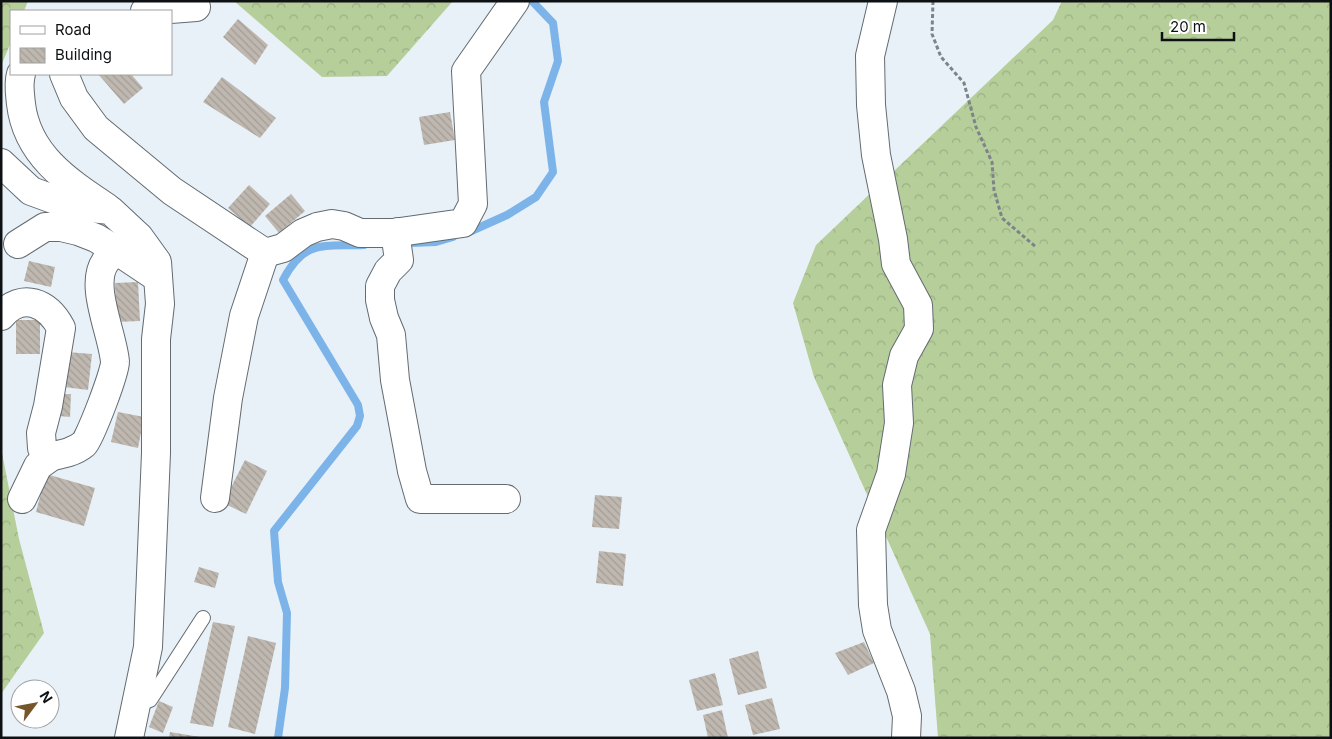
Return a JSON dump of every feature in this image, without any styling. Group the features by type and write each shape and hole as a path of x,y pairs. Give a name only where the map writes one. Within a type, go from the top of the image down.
{"street":[{"path":"64,75 74,98 96,128 172,190 265,253 283,248 303,233 317,227 332,224 344,226 360,233 397,241 463,223 473,204 466,71 515,1"},
{"path":"883,1 870,56 871,104 876,155 893,239 896,264 918,305 919,329 904,356 897,385 899,423 891,474 871,530 873,605 877,630 901,691 907,716 906,738"},
{"path":"158,10 196,7"},
{"path":"21,75 19,82 24,122 47,162 70,182 110,210 139,237 156,262 160,304 156,339 156,453 148,647 129,738"},
{"path":"1,163 31,191 72,206 110,210"},
{"path":"18,244 45,227 78,231 96,238 158,278"},
{"path":"397,241 399,260 388,271 380,286 380,300 391,336 394,372 412,471 420,499 506,499"},
{"path":"22,499 38,466 52,456 70,452 85,443 97,416 116,364 99,290 100,270 107,259 119,252"},
{"path":"215,498 228,398 244,316 265,253"},
{"path":"1,316 12,304 36,303 56,319 61,328 48,406 41,433 42,448 52,456"}],"lane":[{"path":"136,705 150,700 203,618"}],"path":[{"path":"934,1 932,34 941,56 964,83 976,127 992,162 994,190 1002,218 1036,247"}],"green space":[{"path":"1,1 28,1 24,10 10,10 10,44 1,66"},
{"path":"234,1 453,1 387,76 322,77"},
{"path":"1062,1 1331,1 1331,738 938,738 930,634 814,377 793,303 816,245 1053,20"},
{"path":"1,448 19,539 44,633 1,694"}],"building":[{"path":"238,19 268,45 255,65 223,37"},
{"path":"99,75 132,75 143,88 124,104"},
{"path":"222,77 276,118 260,138 203,102"},
{"path":"450,112 455,140 424,145 419,117"},
{"path":"249,185 270,204 250,227 228,208"},
{"path":"291,194 305,211 279,233 265,216"},
{"path":"29,261 55,267 51,287 24,281"},
{"path":"138,282 140,321 116,322 115,283"},
{"path":"16,320 40,320 40,354 16,354"},
{"path":"67,352 92,354 88,390 64,387"},
{"path":"60,394 71,394 70,417 59,416"},
{"path":"118,412 144,417 138,448 111,442"},
{"path":"245,460 267,471 246,514 223,503"},
{"path":"46,474 95,488 84,526 36,512"},
{"path":"595,495 622,497 619,529 592,527"},
{"path":"599,551 626,554 623,586 596,583"},
{"path":"199,567 219,573 215,588 194,582"},
{"path":"213,622 235,626 213,727 190,723"},
{"path":"248,636 276,643 255,734 228,727"},
{"path":"864,642 874,663 848,675 835,653"},
{"path":"758,651 767,688 738,695 729,659"},
{"path":"715,673 723,705 697,711 689,680"},
{"path":"772,698 780,729 753,735 745,705"},
{"path":"159,701 173,707 163,733 149,727"},
{"path":"722,710 728,738 708,738 703,715"},
{"path":"170,732 200,737 200,738 169,738"}],"waterway":[{"path":"467,233 507,215 536,197 553,172 544,102 558,61 553,23 532,1"},
{"path":"411,243 436,242 453,237"},
{"path":"278,738 285,688 287,613 278,582 274,531 357,426 360,416 358,405 283,280 299,257 308,251 327,246 364,245"}]}
